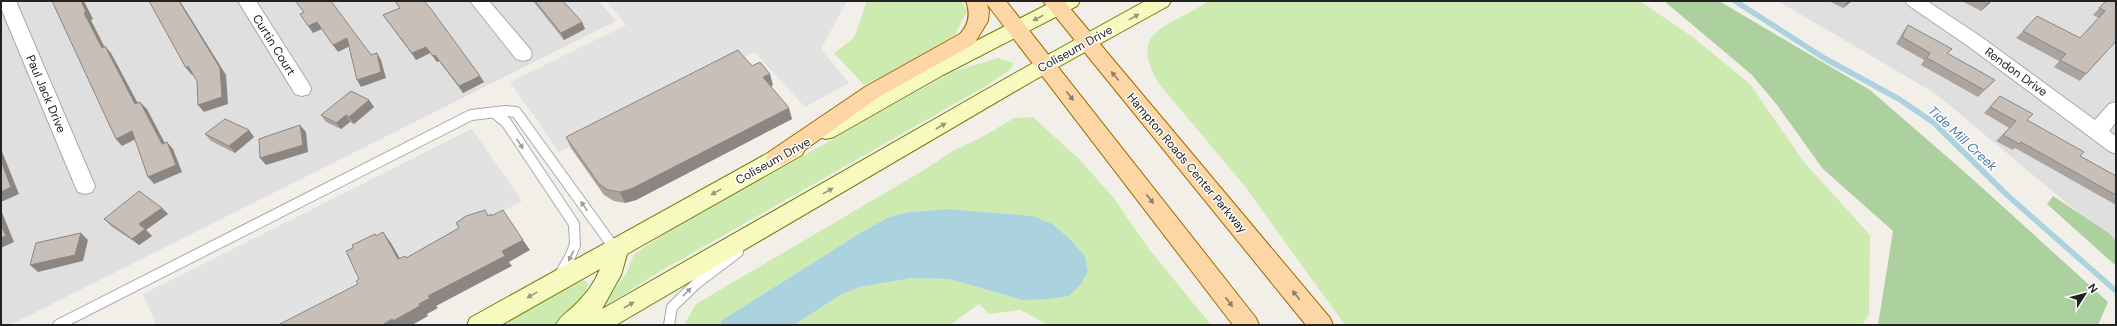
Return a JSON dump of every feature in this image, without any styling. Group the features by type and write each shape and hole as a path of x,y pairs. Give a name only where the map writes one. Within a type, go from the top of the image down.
{"main road":[{"path":"777,158 872,92 967,39 972,34 979,19 980,12 976,1"},
{"path":"995,1 1247,325"},
{"name":"Hampton Roads Center Parkway","path":"1060,3 1087,42 1321,325"}],"street":[{"path":"1,2 6,1"},
{"name":"Paul Jack Drive","path":"6,1 85,186"},
{"name":"Curtin Court","path":"247,1 302,89"},
{"path":"479,1 523,54"},
{"name":"Coliseum Drive","path":"595,325 1046,65 1161,1"},
{"name":"Rendon Drive","path":"1914,1 1974,41 2116,146"},
{"name":"Coliseum Drive","path":"479,325 936,70 1017,29 1060,3"},
{"path":"2097,132 2116,109"},
{"path":"568,325 576,320 592,304 604,285 614,266 615,248"}],"lane":[{"path":"58,325 471,115 496,114 506,111 516,112 522,118 615,248"},
{"path":"496,114 506,122 574,224 577,234 573,253 555,282"},
{"path":"670,325 672,307 697,283 794,210"}],"shaded area":[{"path":"1,1 598,1 616,21 10,325 1,325"},
{"path":"606,1 847,1 821,49 849,83 805,107 754,52 559,152 510,82 626,25"},
{"path":"1778,1 2116,1 2116,244 1936,94"},
{"path":"472,129 522,201 399,267 362,281 280,325 156,325 143,294"}],"green space":[{"path":"867,1 962,1 967,11 955,35 912,63 864,85 834,53 854,38"},
{"path":"1208,1 1640,1 1694,38 1750,84 1804,162 1870,235 1869,315 1862,325 1345,325 1243,184 1160,85 1150,66 1147,52 1150,41 1157,32"},
{"path":"1664,1 1719,1 1870,90 1968,175 2108,302 2098,325 1878,325 1893,231 1823,169 1777,105 1751,74"},
{"path":"998,58 1014,63 1010,70 986,86 659,272 602,308 627,272 634,254 668,232 952,72"},
{"path":"1033,117 1079,159 1113,197 1149,249 1211,325 1049,325 1020,310 989,314 979,304 950,325 794,325 839,296 859,287 882,281 911,278 949,279 1022,300 1088,271 1085,256 1070,239 1033,216 948,209 909,212 889,217 865,230 722,320 720,325 684,325 696,304 924,170 951,152 984,136 1014,118"},
{"path":"2053,196 2110,234 2116,241 2116,266 2047,204"},
{"path":"584,280 589,284 570,314 559,323 553,325 500,325 574,283"}],"water":[{"path":"948,209 1033,216 1052,224 1070,239 1085,256 1088,271 1080,285 1069,296 1048,299 1022,300 949,279 911,278 859,287 839,296 794,325 720,325 722,320 865,230 889,217 909,212"}],"building":[{"path":"52,1 81,1 86,12 84,13 102,48 105,46 135,104 140,102 162,144 167,142 176,165 148,177 132,131 116,139"},
{"path":"149,1 179,1 220,68 222,97 198,105 197,81 188,66 186,68"},
{"path":"295,1 331,1 371,55 377,53 381,72 357,80 347,38 333,45 317,22 308,26 300,14 304,12"},
{"path":"395,1 424,1 480,76 459,86 435,55 433,56 426,47 412,53 383,15 400,8"},
{"path":"535,1 563,1 582,22 561,33"},
{"path":"1981,1 1990,1 1987,4"},
{"path":"2106,1 2116,1 2116,41 2086,74 2060,60 2066,54 2023,31 2037,16 2080,38 2105,11 2099,8"},
{"path":"1908,25 1952,49 1947,53 1995,80 1984,90 1927,58 1930,53 1902,37"},
{"path":"738,50 752,66 760,62 770,74 763,77 789,108 631,189 620,192 608,190 599,184 566,137"},
{"path":"351,91 369,100 349,117 346,115 336,123 321,115"},
{"path":"2000,96 2033,114 2027,120 2084,152 2080,156 2116,176 2116,195 2021,142 2019,144 2003,135 2016,121 1990,107"},
{"path":"225,119 249,130 229,146 205,134"},
{"path":"300,125 303,145 260,158 259,139"},
{"path":"1,161 11,187 1,192"},
{"path":"139,191 162,208 139,224 145,229 132,239 104,219"},
{"path":"485,210 488,216 491,214 491,216 503,210 523,240 502,251 505,256 428,296 430,298 419,304 420,306 393,321 392,319 382,325 278,325 358,284 356,281 359,279 346,251 353,248 352,245 375,234 376,236 383,232 398,259 405,256 406,258 459,228 456,223 466,216"},
{"path":"1,224 6,236 1,238"},
{"path":"81,233 75,255 30,265 36,243"}],"waterway":[{"name":"Tide Mill Creek","path":"1735,1 1824,58 1899,99 1934,123 2007,195 2116,291"}]}
